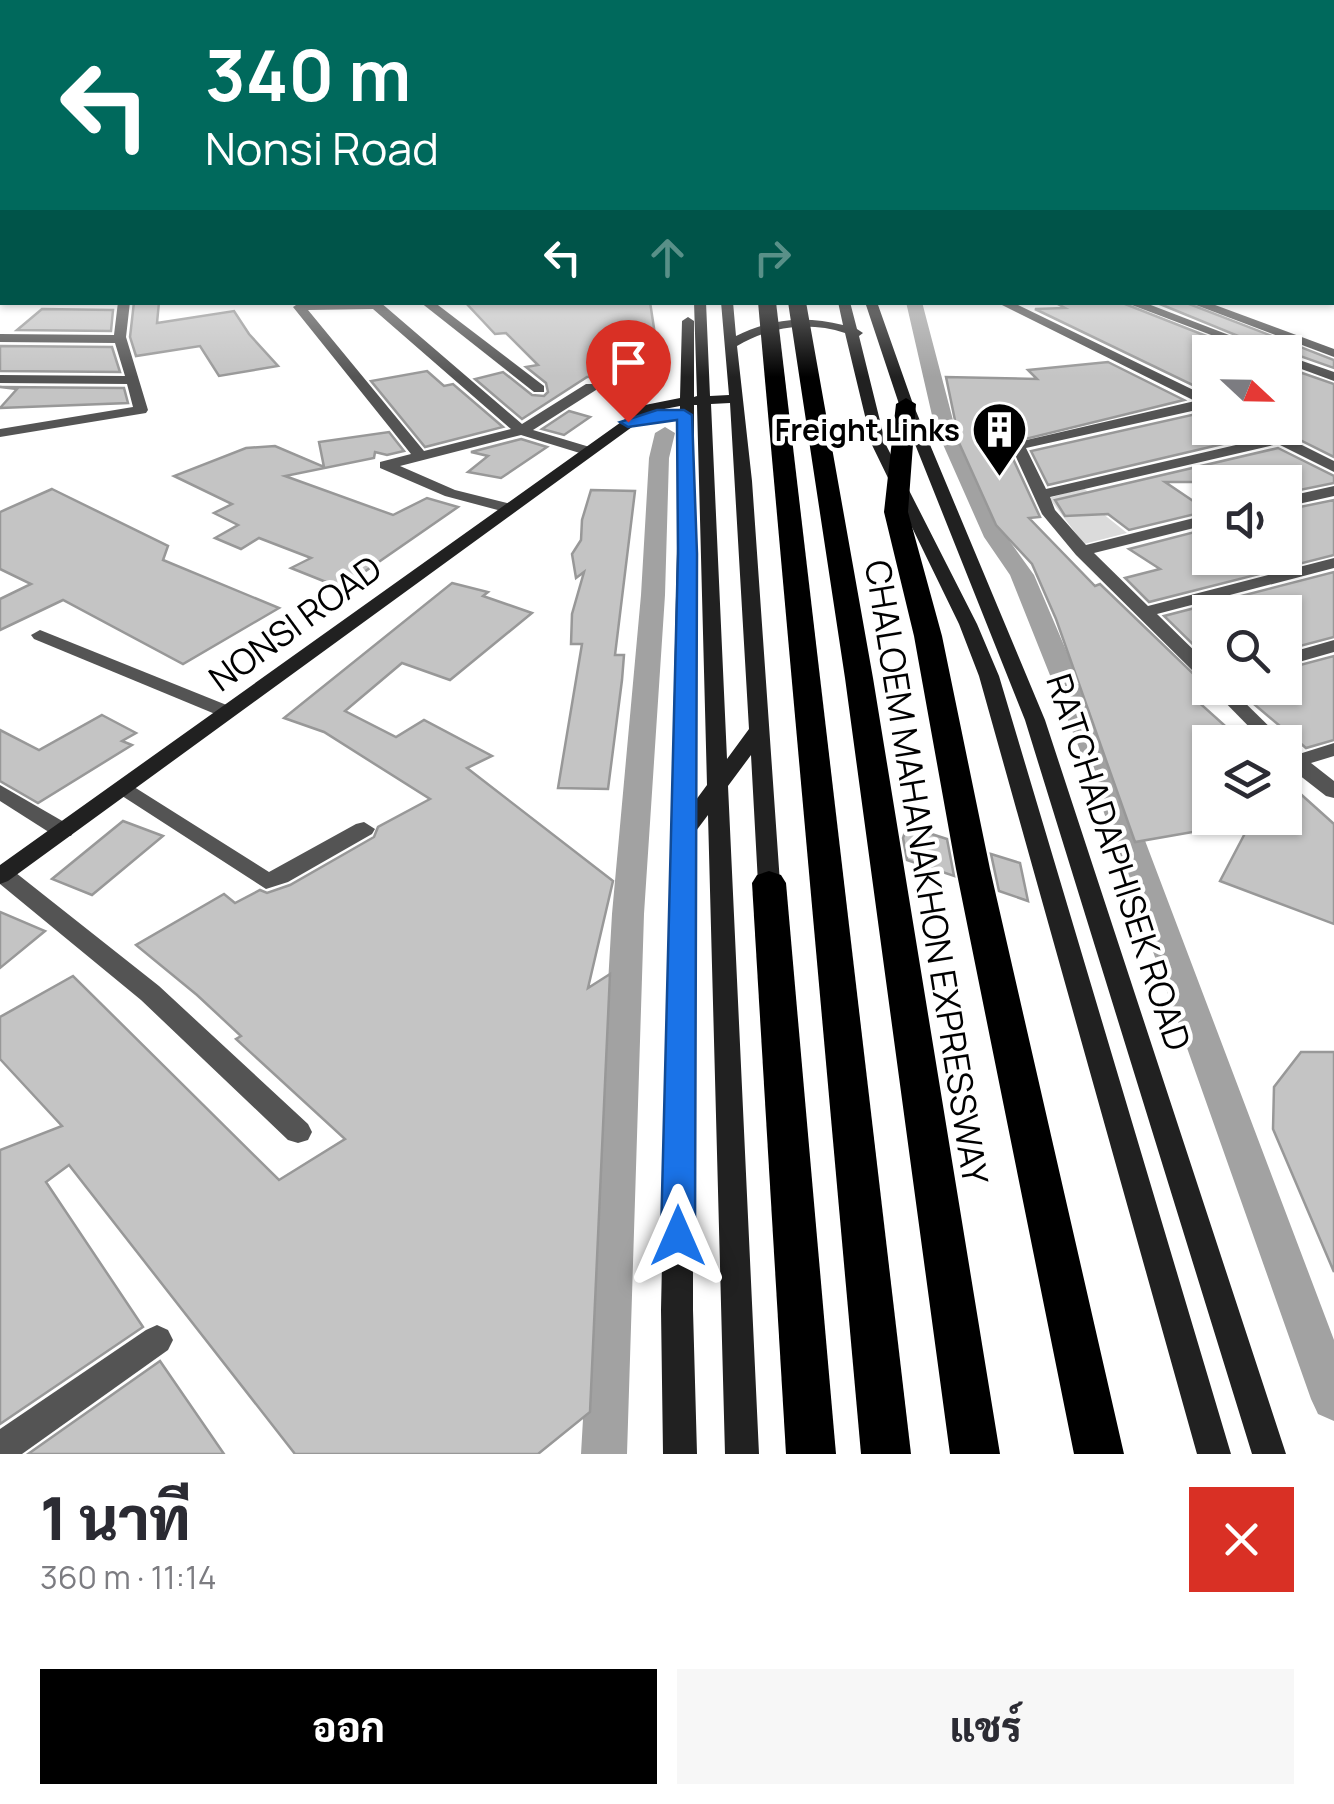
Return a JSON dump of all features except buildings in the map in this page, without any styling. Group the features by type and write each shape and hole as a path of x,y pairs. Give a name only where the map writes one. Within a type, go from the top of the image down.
{"highway":[{"path":"752,305 774,398"},
{"path":"768,305 774,398 886,1454"},
{"name":"CHALOEM MAHANAKHON EXPRESSWAY","path":"801,314 860,678 975,1454"},
{"path":"906,404 896,512 928,636 973,868 1100,1454"},
{"path":"769,884 811,1454"}],"main road":[{"path":"680,1454 677,1310 687,305"},
{"path":"700,305 742,1454"},
{"path":"726,305 736,393 769,884"},
{"name":"RATCHADAPHISEK ROAD","path":"845,305 880,445 968,624 994,694 1214,1454"},
{"name":"RATCHADAPHISEK ROAD","path":"875,306 882,343 1035,720 1269,1454"},
{"path":"731,344 764,326 800,322 834,325 882,343"},
{"path":"687,359 736,393"},
{"name":"NONSI ROAD","path":"2,875 628,422 736,393"},
{"path":"680,836 760,728"}],"street":[{"path":"0,433 141,410 121,339 124,305"},
{"path":"316,305 299,307 420,455"},
{"path":"376,305 520,431 588,451"},
{"path":"430,305 539,390"},
{"path":"1008,305 1192,394"},
{"path":"1138,305 1221,335"},
{"path":"1202,305 1334,353"},
{"path":"0,338 121,339"},
{"path":"1302,365 1334,377"},
{"path":"0,379 131,380"},
{"path":"509,508 450,494 385,466 520,431 591,387"},
{"path":"1192,406 1018,446 1048,511 1082,551 1192,659"},
{"path":"1040,494 1259,445"},
{"path":"1291,445 1334,466"},
{"path":"1302,498 1334,491"},
{"path":"1082,551 1192,524"},
{"path":"1146,612 1334,562"},
{"path":"40,636 227,712"},
{"path":"1302,655 1334,646"},
{"path":"1237,705 1258,725"},
{"path":"1302,755 1334,749"},
{"path":"1302,767 1334,792"},
{"path":"123,787 266,881 280,877 364,829"},
{"path":"0,792 62,830"},
{"path":"2,875 130,976 298,1132"},
{"path":"0,1449 157,1340"}],"shaded area":[{"path":"1083,488 1112,509 1102,513 1127,533 1084,544 1049,498"}],"waterway":[{"path":"915,305 944,424 995,537 1022,575 1112,793 1334,1399"},
{"path":"604,1454 628,914 653,595 659,458 665,433"}],"place":[{"name":"Freight Links","path":"999,478"}],"route":[{"path":"628,422 657,415 684,415 687,554 680,836 678,1236"}]}
